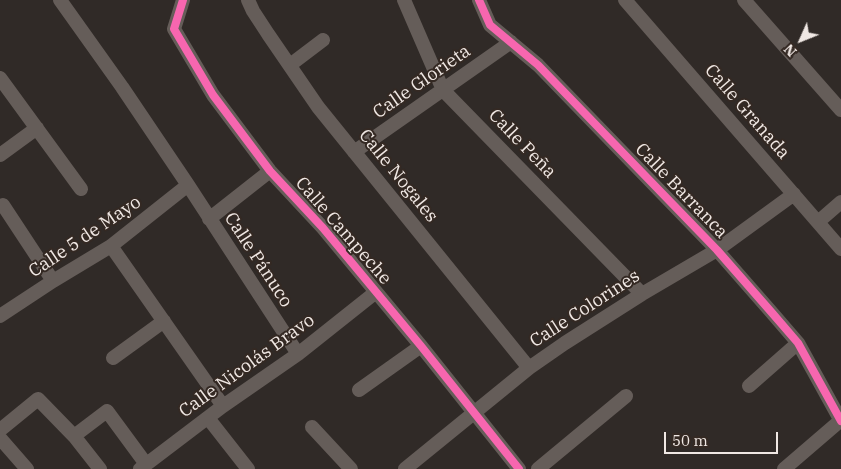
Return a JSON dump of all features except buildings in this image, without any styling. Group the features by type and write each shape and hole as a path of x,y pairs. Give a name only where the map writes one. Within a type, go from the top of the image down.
{"street":[{"name":"Calle Pánuco","path":"60,0 188,185 298,354"},
{"name":"Calle Campeche","path":"183,0 174,29 213,95 270,171 323,228 421,346 519,469"},
{"name":"Calle Nogales","path":"248,0 318,107 529,368"},
{"name":"Calle Peña","path":"404,0 443,90 642,294"},
{"name":"Calle Barranca","path":"479,0 490,26 538,64 716,250 798,343 841,421"},
{"name":"Calle Granada","path":"625,0 841,248"},
{"path":"744,0 841,110"},
{"path":"290,65 323,40"},
{"name":"Calle Glorieta","path":"354,152 512,42"},
{"path":"0,78 80,189"},
{"path":"0,154 37,128"},
{"path":"209,219 270,171"},
{"name":"Calle 5 de Mayo","path":"0,316 111,246 188,185"},
{"name":"Calle Colorines","path":"406,469 529,368 642,294 716,250 794,194"},
{"path":"818,222 841,202"},
{"path":"3,205 53,281"},
{"path":"111,246 223,406"},
{"name":"Calle Nicolás Bravo","path":"143,467 223,406 298,354 376,292"},
{"path":"113,358 164,322"},
{"path":"749,386 798,343"},
{"path":"359,390 421,346"},
{"path":"538,469 626,396"},
{"path":"0,430 38,399 74,436 100,469"},
{"path":"74,436 107,411 143,467"},
{"path":"208,418 248,469"},
{"path":"784,469 841,421"},
{"path":"312,427 351,469"},
{"path":"0,438 27,469"}],"cycle path":[{"path":"183,0 174,29 213,95 270,171 323,228 421,346 519,469"},
{"path":"479,0 490,25 538,65 717,250 798,343 841,421"}]}
